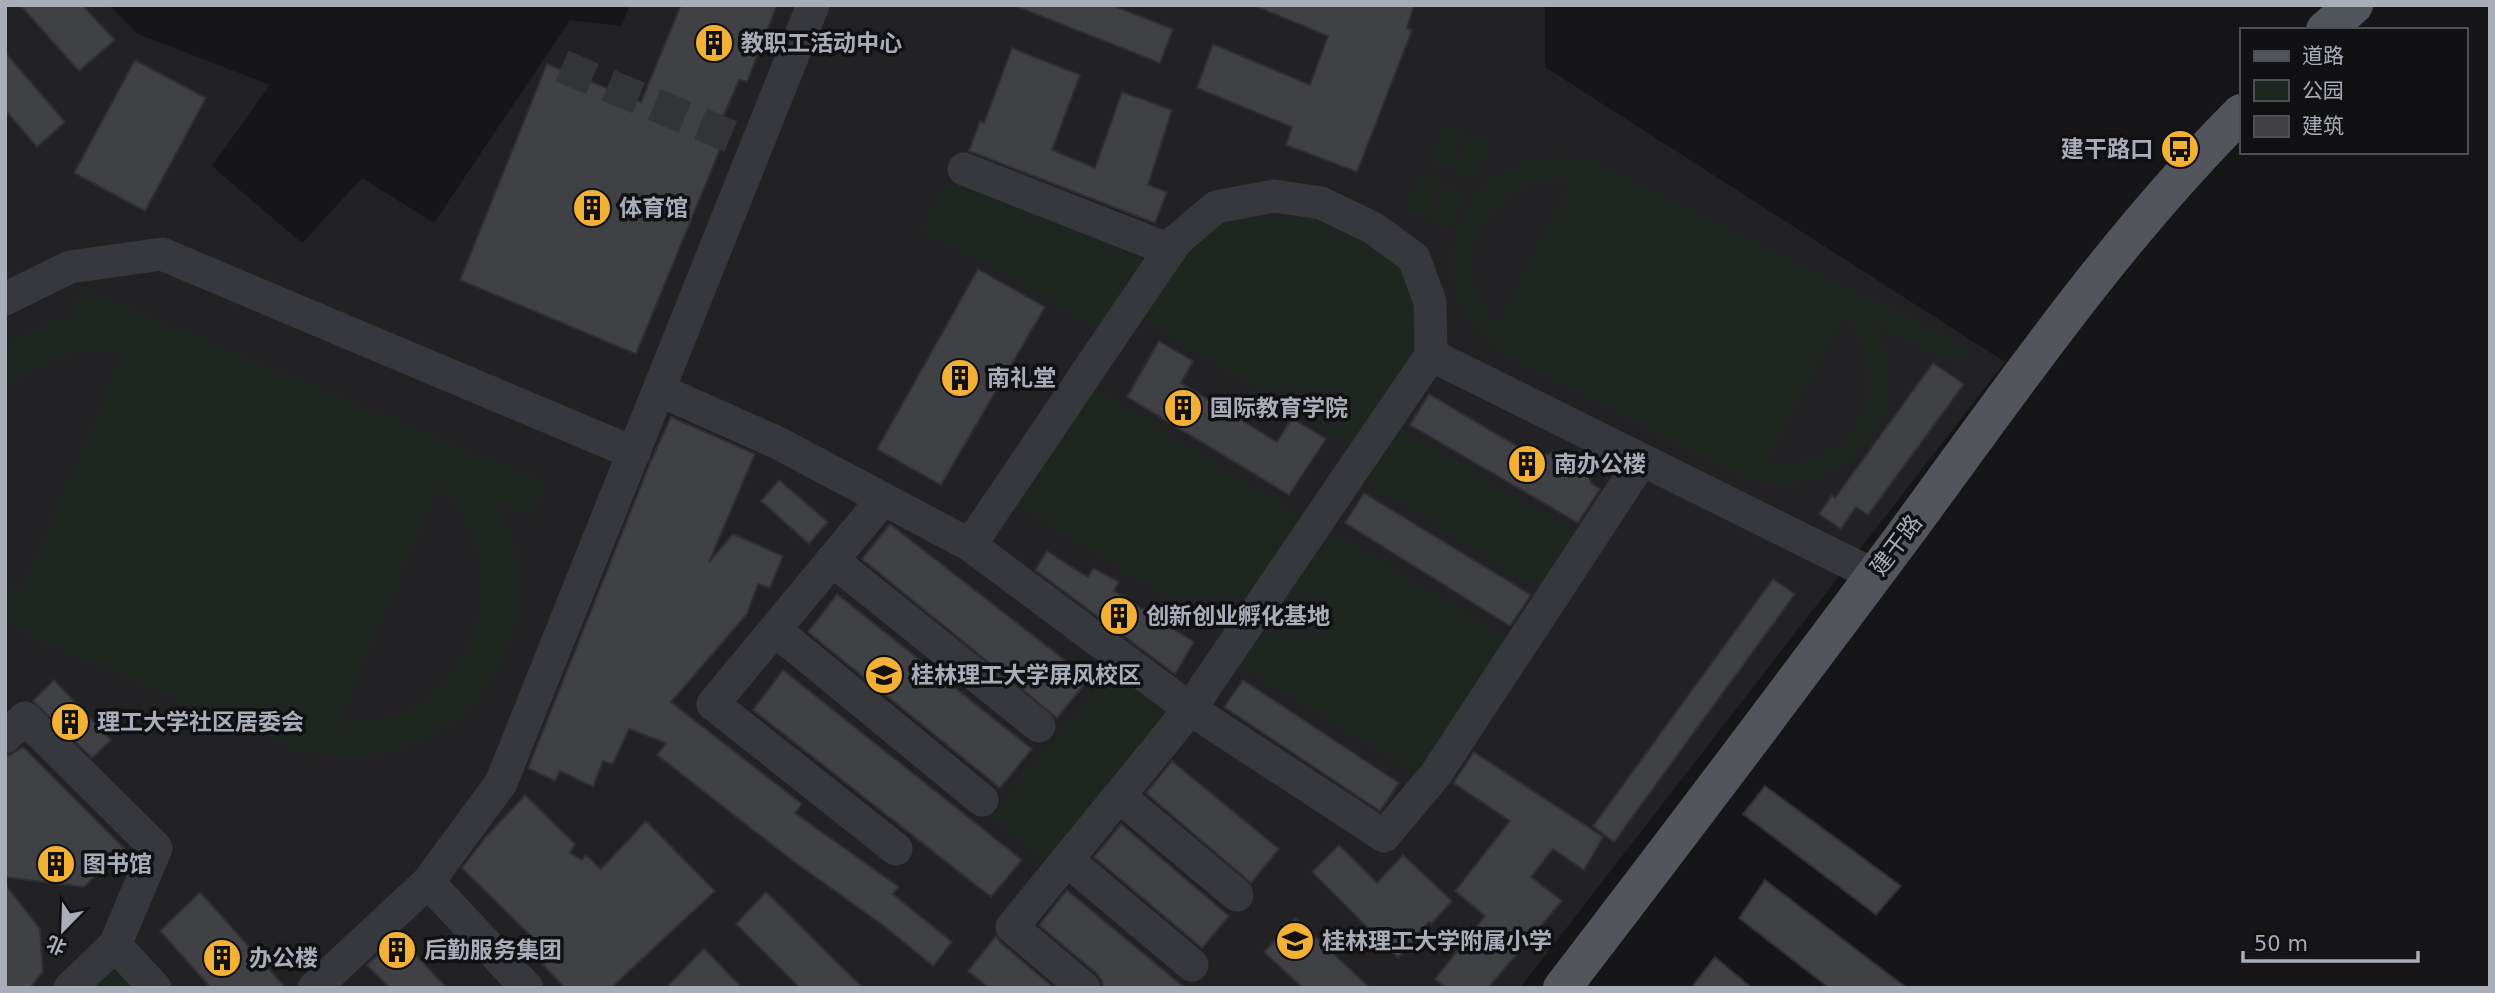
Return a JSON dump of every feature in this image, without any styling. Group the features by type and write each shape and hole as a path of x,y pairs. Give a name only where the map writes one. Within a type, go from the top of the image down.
{"main road":[{"path":"2327,28 2354,5"},
{"name":"建干路","path":"1562,988 1874,575 2047,339 2136,229 2240,114"}],"lane":[{"path":"314,988 428,882 501,783 813,5"},
{"path":"964,169 1170,250"},
{"path":"970,545 1176,241 1216,207 1274,196 1321,203 1373,228 1415,258 1430,302 1431,355 1190,709 1012,927 1084,988"},
{"path":"5,299 70,267 162,254 634,453"},
{"path":"1431,355 1874,575"},
{"path":"659,390 778,443 970,545 1190,709 1384,836 1436,774 1642,460"},
{"path":"883,499 713,704 896,849"},
{"path":"832,560 1040,726"},
{"path":"775,630 982,800"},
{"path":"5,737 25,718 156,848 115,946 70,988"},
{"path":"1119,796 1237,895"},
{"path":"1067,860 1192,965"},
{"path":"428,882 527,988"},
{"path":"115,946 155,988"}],"shaded area":[{"name":"桂林理工大学屏风校区","path":"5,5 109,5 138,34 270,85 212,166 302,243 362,178 434,223 570,20 621,26 630,5 1545,5 1545,67 2005,362 1520,988 5,988"}],"green space":[{"path":"1445,124 1464,133 1448,171 1429,162"},
{"path":"1470,135 1489,142 1474,181 1454,172"},
{"path":"1560,158 1595,163 1970,348 1961,365 1879,324 1888,369 1887,398 1881,418 1859,451 1826,474 1807,481 1767,483 1731,472 1500,352 1479,333 1462,306 1455,286 1453,264 1461,222 1471,204 1485,187 1509,169 1530,162","holes":["1556,178 1574,180 1496,327 1481,303 1473,279 1472,256 1477,234 1489,214 1506,198 1528,185","1843,315 1860,340 1868,367 1867,393 1860,418 1845,439 1824,454 1798,463 1767,463"]},
{"path":"953,172 1157,253 1105,332 922,229"},
{"path":"1421,174 1441,183 1425,220 1405,212"},
{"path":"1446,184 1465,193 1449,231 1430,222"},
{"path":"1276,210 1327,220 1407,267 1418,303 1417,356 1356,450 1138,317 1189,245 1223,213"},
{"path":"81,288 546,483 532,516 497,503 516,555 519,574 518,606 511,638 499,667 481,694 459,717 433,736 404,749 353,757 307,752 35,639 5,621 5,576 21,591 124,352 92,350 59,358 16,382 5,393 5,345 48,323 68,320","holes":["438,487 459,510 474,537 481,566 482,596 476,626 465,654 447,679 414,706 382,718 337,723"]},
{"path":"1090,385 1302,517 1223,632 1017,505"},
{"path":"1402,428 1578,534 1542,593 1366,482"},
{"path":"1332,531 1511,640 1414,773 1239,665"},
{"path":"1116,666 1175,712 1049,867 991,816"},
{"path":"115,953 148,988 78,988"}],"building":[{"path":"20,5 82,5 115,40 79,71"},
{"name":"体育馆","path":"681,5 777,5 747,82 739,80 716,133 725,137 636,354 460,280 547,64 641,102"},
{"path":"1013,5 1111,5 1173,29 1160,63"},
{"path":"1253,5 1414,5 1407,28 1412,30 1357,172 1286,145 1292,127 1197,88 1213,44 1310,85 1328,36"},
{"path":"1012,48 1080,75 1052,150 1095,168 1122,92 1172,110 1148,185 1167,192 1155,223 969,151 980,121 984,123"},
{"path":"5,52 65,122 37,147 5,110"},
{"path":"135,60 206,98 145,211 74,173"},
{"name":"南礼堂","path":"978,269 1045,307 941,485 877,449"},
{"name":"国际教育学院","path":"1159,341 1193,361 1181,383 1277,442 1292,418 1326,439 1289,495 1127,397"},
{"path":"1933,363 1964,384 1868,515 1856,507 1841,529 1819,514 1832,495 1835,498"},
{"name":"南办公楼","path":"1429,394 1537,458 1555,451 1586,469 1591,483 1600,489 1578,523 1410,425"},
{"path":"671,417 755,454 709,562 733,534 783,556 770,588 758,584 747,614 671,702 802,804 795,813 899,887 893,894 952,942 933,966 657,755 666,743 629,729 613,764 603,761 593,787 560,771 555,781 528,768"},
{"path":"779,480 828,522 809,544 761,501"},
{"path":"1364,493 1531,595 1510,626 1345,523"},
{"path":"890,524 1089,679 1057,718 862,559"},
{"name":"创新创业孵化基地","path":"1047,551 1088,577 1093,568 1119,582 1114,591 1194,642 1175,674 1035,570"},
{"path":"1773,579 1795,594 1614,842 1593,826"},
{"path":"837,594 1032,749 1000,788 808,632"},
{"path":"783,670 1022,860 991,897 753,710"},
{"name":"理工大学社区居委会","path":"54,680 111,740 92,758 33,701"},
{"path":"1243,680 1399,783 1380,811 1224,707"},
{"name":"图书馆","path":"23,747 124,848 84,887 5,877 5,756"},
{"path":"1474,752 1603,837 1584,870 1553,849 1531,877 1562,901 1488,988 1446,988 1435,979 1485,916 1455,891 1510,821 1453,783"},
{"path":"1172,761 1279,849 1251,883 1146,793"},
{"path":"1765,786 1901,886 1876,915 1743,814"},
{"path":"525,795 575,844 570,853 582,860 586,855 601,869 646,821 715,891 611,988 565,988 524,945 532,937 462,868 485,838"},
{"path":"1121,824 1229,916 1202,948 1094,857"},
{"path":"1339,845 1377,883 1403,855 1452,901 1431,924 1429,922 1398,958 1312,872"},
{"path":"1765,880 1907,988 1829,988 1739,918"},
{"path":"5,884 40,929 43,971 30,988 5,988"},
{"path":"1067,890 1185,988 1103,988 1096,973 1039,925"},
{"name":"办公楼","path":"200,892 286,988 211,988 160,931"},
{"path":"766,892 863,988 800,988 736,924"},
{"path":"1295,918 1370,988 1303,988 1264,952"},
{"name":"后勤服务集团","path":"398,936 447,988 390,988 367,965"},
{"path":"996,936 1054,988 989,988 968,971"},
{"path":"704,948 742,988 666,988"},
{"path":"1715,957 1752,988 1691,988"}],"tunnel":[{"path":"562,66 756,147"}],"place":[{"name":"教职工活动中心","path":"714,43"},
{"name":"建干路口","path":"2180,149"},
{"name":"体育馆","path":"592,208"},
{"name":"南礼堂","path":"960,378"},
{"name":"国际教育学院","path":"1183,408"},
{"name":"南办公楼","path":"1527,464"},
{"name":"创新创业孵化基地","path":"1119,616"},
{"name":"桂林理工大学屏风校区","path":"884,675"},
{"name":"理工大学社区居委会","path":"70,722"},
{"name":"图书馆","path":"56,864"},
{"name":"桂林理工大学附属小学","path":"1295,941"},
{"name":"后勤服务集团","path":"397,950"},
{"name":"办公楼","path":"222,958"}]}
